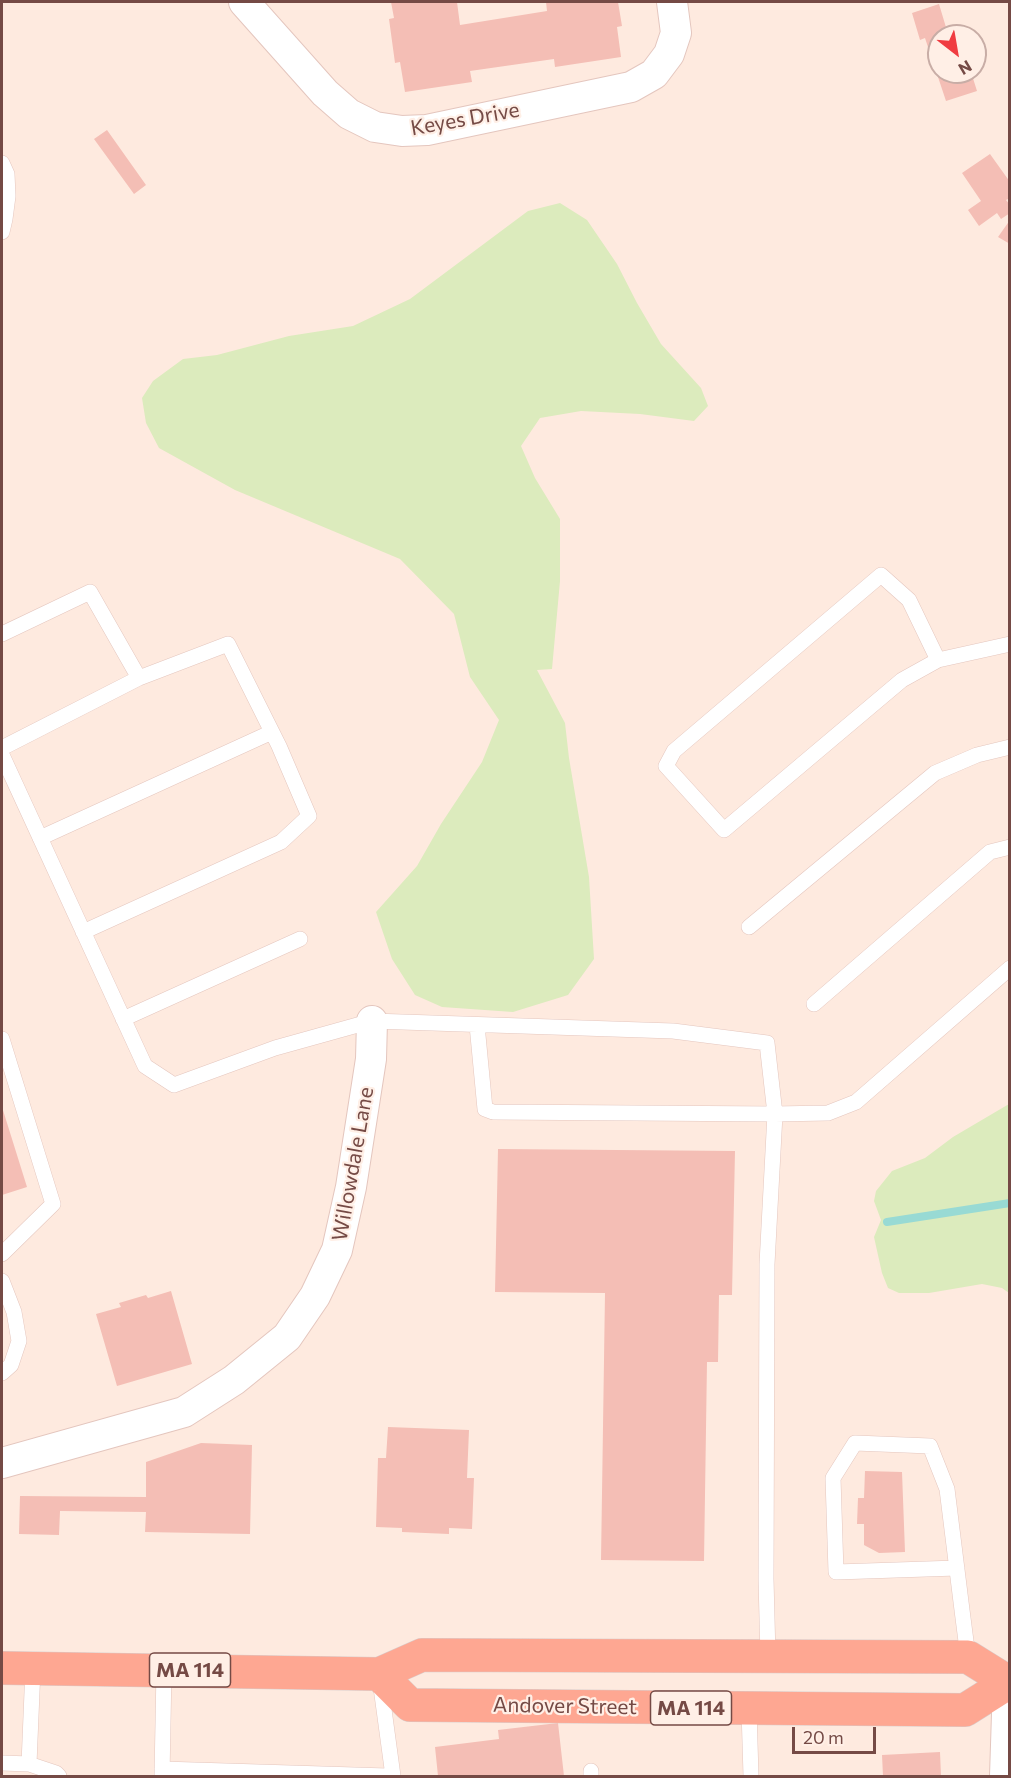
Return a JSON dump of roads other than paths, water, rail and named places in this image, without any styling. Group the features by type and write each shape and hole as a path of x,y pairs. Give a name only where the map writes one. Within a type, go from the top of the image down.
{"highway":[{"name":"MA 114","path":"17,1668 379,1674 422,1654 968,1657"},
{"path":"968,1657 1009,1683"},
{"name":"Andover Street","path":"379,1674 410,1705 965,1710 1009,1683"}],"street":[{"name":"Keyes Drive","path":"244,2 325,93 349,114 375,127 402,131 427,130 631,87 654,74 669,54 676,33 672,2"},
{"name":"Willowdale Lane","path":"2,1463 184,1412 234,1380 287,1337 315,1296 338,1250 370,1070 372,1021"},
{"path":"1005,1776 1009,1683"}],"lane":[{"path":"2,163 7,174 8,196 2,232"},
{"path":"938,660 909,600 881,575 674,751 666,766 724,830 902,680 938,660 1010,644"},
{"path":"2,634 90,592 140,678"},
{"path":"2,748 140,678 228,644 272,732 309,816 281,842 83,932"},
{"path":"40,838 272,732"},
{"path":"749,927 934,773 977,755 1010,747"},
{"path":"2,755 145,1066 174,1085 275,1048 372,1021 673,1031 768,1043 775,1114 767,1264 766,1579 768,1657"},
{"path":"814,1004 990,852 1010,847"},
{"path":"123,1019 300,939"},
{"path":"477,1025 485,1109 493,1112 828,1113 856,1102 1010,968"},
{"path":"2,1039 53,1204 2,1254"},
{"path":"2,1281 14,1312 19,1341 11,1365 2,1373"},
{"path":"957,1568 836,1572 833,1478 855,1443 930,1446 947,1489 957,1568 968,1657"},
{"path":"17,1668 29,1764"},
{"path":"164,1670 162,1773 387,1776"},
{"path":"379,1674 393,1776"},
{"path":"749,1709 751,1776"},
{"path":"2,1763 29,1764 59,1776"}],"waterway":[{"path":"887,1222 1010,1203"}]}
